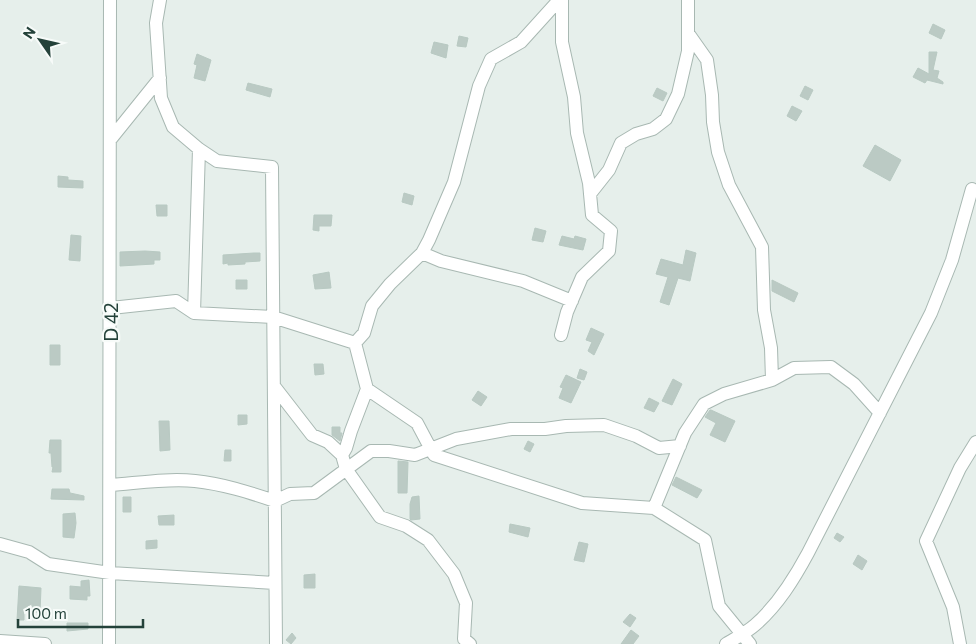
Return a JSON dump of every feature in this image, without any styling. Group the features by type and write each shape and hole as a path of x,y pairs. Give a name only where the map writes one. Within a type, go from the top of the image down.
{"street":[{"name":"D 42","path":"109,644 110,0"},
{"path":"160,0 156,23 161,98 173,126 218,161 272,166 276,644"},
{"path":"561,0 562,42 574,97 577,133 590,194 592,215 612,231 609,251 582,277 572,301 562,335"},
{"path":"355,343 364,333 372,306 390,284 422,253 454,182 479,86 491,59 521,42 561,0"},
{"path":"590,194 609,170 621,143 636,134 653,128 666,119 678,94 688,51 688,0"},
{"path":"688,33 707,60 718,152 729,185 762,247 764,310 771,348 772,380"},
{"path":"110,140 160,78"},
{"path":"194,313 199,148"},
{"path":"726,644 746,639 754,626 794,580 931,313 952,260 972,189"},
{"path":"422,253 441,262 523,281 572,301"},
{"path":"111,308 176,301 194,313 273,317 355,343"},
{"path":"342,455 367,389 355,343"},
{"path":"654,508 685,433 704,404 724,394 772,380 794,368 831,367 854,384 880,413"},
{"path":"274,386 312,435 328,442 342,455 346,469 380,517 406,526 428,540 454,574 466,603 464,639 470,644"},
{"path":"367,389 417,423 434,454 582,503 654,508 705,540 719,606 746,639"},
{"path":"110,485 194,481 237,488 274,501 290,494 314,493 371,451 389,451 415,455 456,439 511,429 604,425 636,436 659,448 680,446"},
{"path":"960,644 953,607 926,541 960,468 976,442"},
{"path":"0,544 29,552 48,564 110,573 275,582"},
{"path":"0,641 19,644 45,644"}],"building":[{"path":"933,24 945,30 941,39 929,33"},
{"path":"459,36 468,38 466,47 457,46"},
{"path":"434,42 448,45 446,58 431,53"},
{"path":"929,52 937,52 933,70 939,71 937,78 943,84 927,80 925,83 913,77 918,68 929,74"},
{"path":"197,54 211,60 205,81 194,78 197,65 194,64"},
{"path":"248,83 272,89 270,97 246,90"},
{"path":"805,86 813,90 808,100 800,96"},
{"path":"657,88 667,93 663,101 653,96"},
{"path":"792,106 802,111 796,121 787,116"},
{"path":"875,145 901,160 890,181 863,166"},
{"path":"58,176 68,177 68,180 83,181 83,188 58,187"},
{"path":"404,193 414,196 412,205 402,202"},
{"path":"156,205 167,205 167,216 157,216"},
{"path":"314,215 332,215 331,226 319,226 319,231 313,230"},
{"path":"535,228 546,231 543,242 532,240"},
{"path":"71,235 81,236 80,261 69,260"},
{"path":"562,236 574,239 575,236 586,239 583,250 559,245"},
{"path":"686,250 696,253 690,281 678,278 669,305 660,302 668,277 656,274 661,259 683,265"},
{"path":"120,252 160,252 160,260 154,260 154,264 120,266"},
{"path":"260,253 260,261 245,262 245,264 223,264 223,255"},
{"path":"329,272 331,288 315,289 313,275"},
{"path":"236,280 247,280 247,289 236,289"},
{"path":"772,280 798,293 794,302 772,291"},
{"path":"591,328 604,334 594,355 588,351 592,342 586,340"},
{"path":"50,345 60,345 60,365 50,365"},
{"path":"314,364 323,364 324,374 315,375"},
{"path":"580,369 587,372 584,380 577,378"},
{"path":"566,375 581,382 571,403 559,398 563,388 560,387"},
{"path":"673,379 682,384 672,405 662,401"},
{"path":"478,391 487,397 481,406 472,400"},
{"path":"649,398 659,403 654,412 644,408"},
{"path":"710,410 735,421 725,442 710,435 716,423 705,417"},
{"path":"238,415 247,415 247,424 238,425"},
{"path":"159,421 169,421 170,450 160,451"},
{"path":"332,427 340,427 340,433 342,433 340,441 332,435"},
{"path":"50,440 61,440 61,472 52,472 51,453 49,453"},
{"path":"528,441 534,444 530,452 524,449"},
{"path":"225,450 231,450 231,461 224,461"},
{"path":"398,461 408,462 407,493 398,493"},
{"path":"676,477 702,490 697,498 672,485"},
{"path":"52,489 69,489 70,493 84,496 84,500 51,499"},
{"path":"419,496 420,519 411,520 410,504 412,497"},
{"path":"123,497 131,497 131,512 123,512"},
{"path":"75,513 74,538 63,537 63,514"},
{"path":"174,515 174,525 159,525 158,516"},
{"path":"510,524 530,528 528,537 509,532"},
{"path":"837,533 844,537 840,542 834,538"},
{"path":"157,540 157,548 146,549 146,541"},
{"path":"579,542 588,544 584,562 574,560"},
{"path":"858,555 867,561 862,570 853,564"},
{"path":"315,574 315,588 304,588 304,575"},
{"path":"89,580 90,596 87,596 87,600 70,599 70,586 81,587 81,581"},
{"path":"19,586 41,588 40,612 24,612 24,620 17,620"},
{"path":"630,614 636,618 630,627 623,622"},
{"path":"67,623 88,623 88,629 67,631"},
{"path":"631,630 639,636 633,644 621,644"},
{"path":"292,633 296,638 291,644 286,640"}]}
